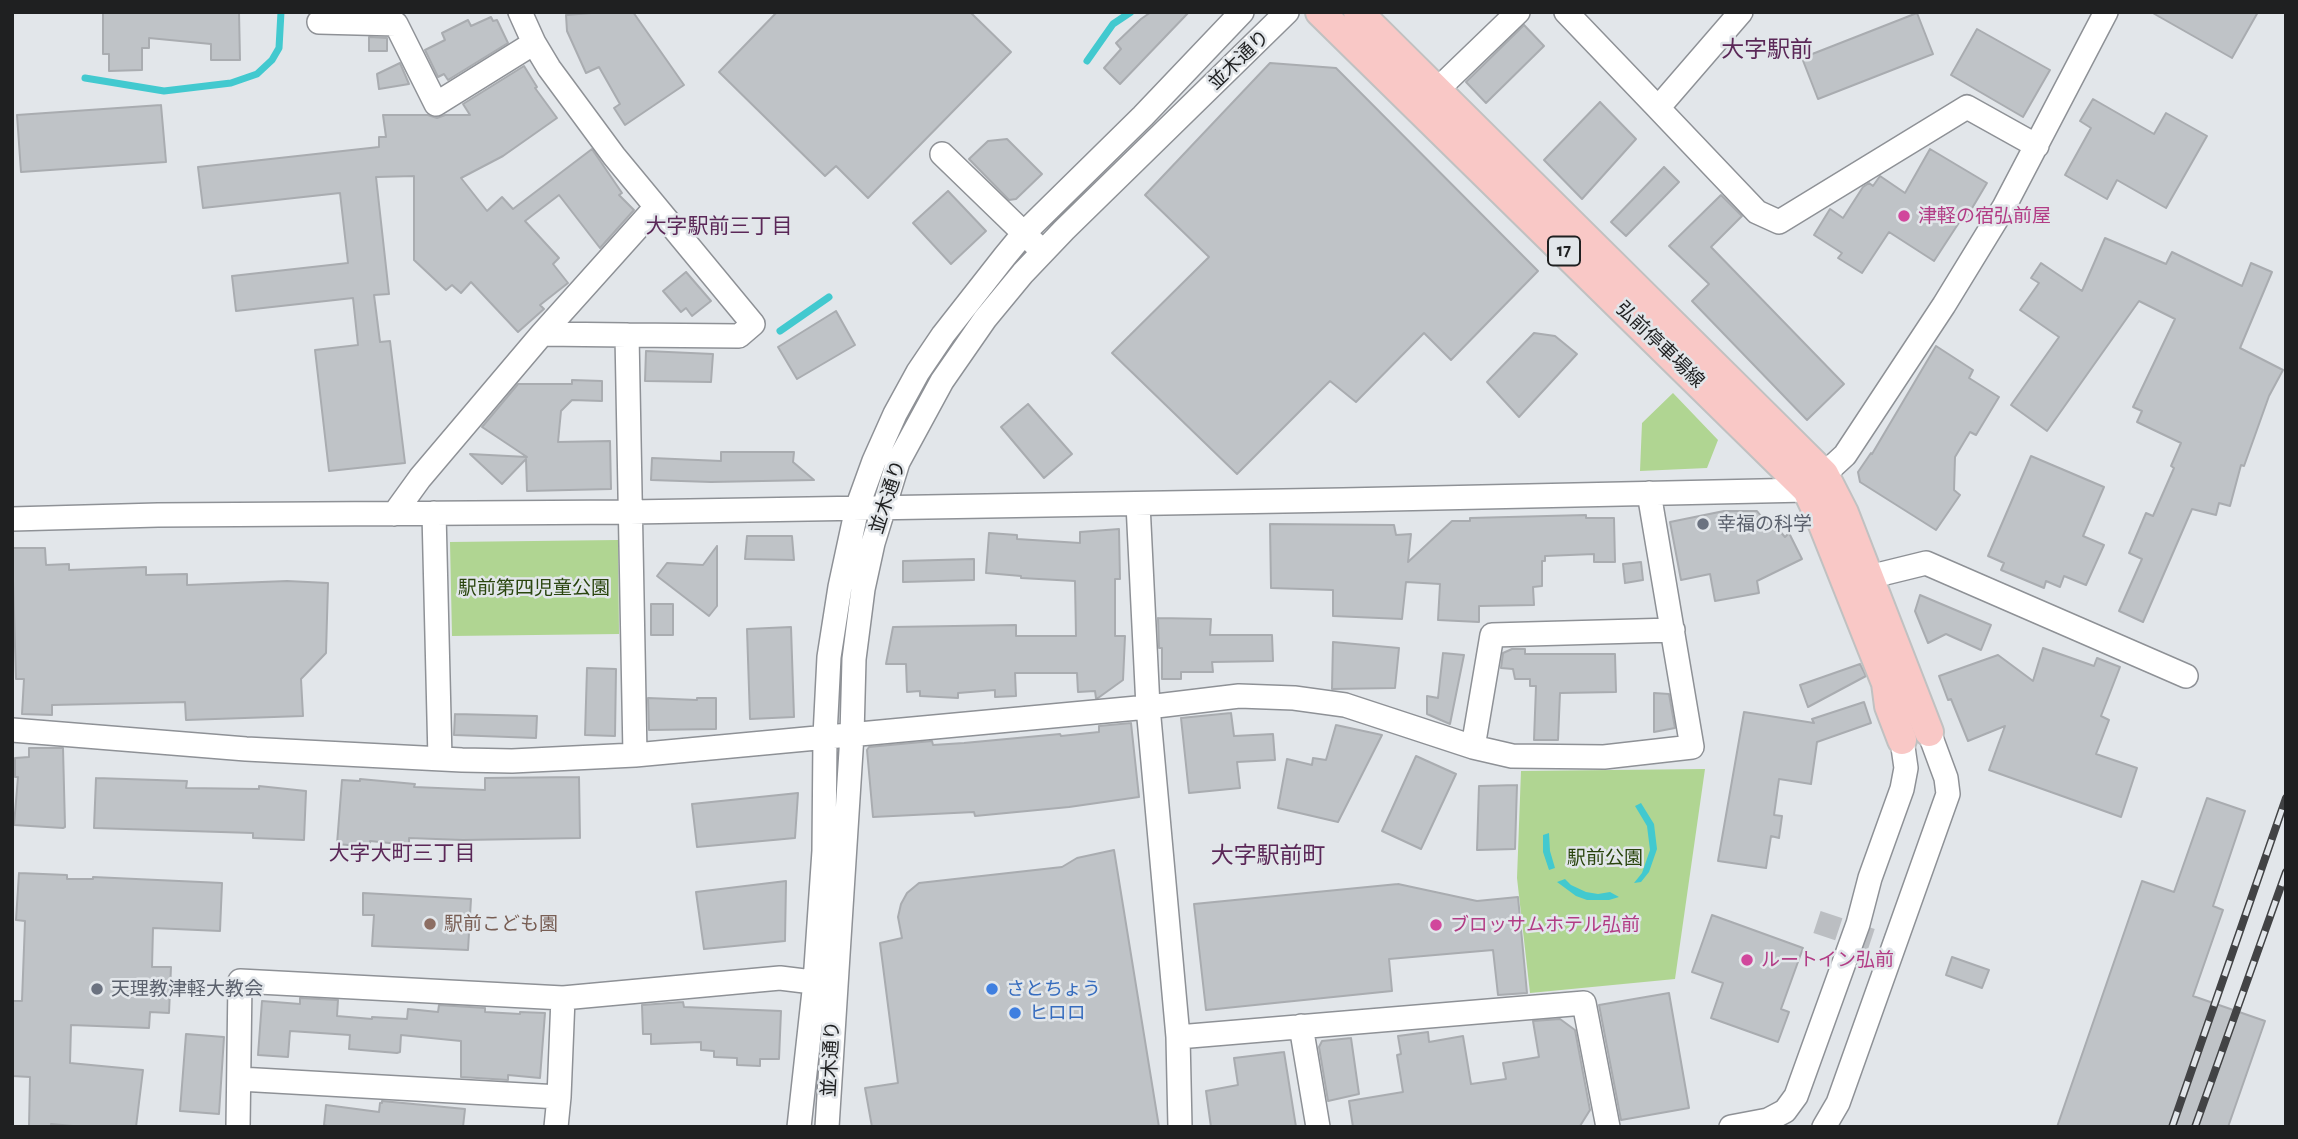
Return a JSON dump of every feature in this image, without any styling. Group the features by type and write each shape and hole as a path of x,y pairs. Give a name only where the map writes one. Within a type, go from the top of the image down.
{"main road":[{"name":"弘前停車場線","path":"1320,12 1815,482 1822,522 1886,683 1889,706 1902,740"},
{"name":"弘前停車場線","path":"1358,12 1437,90 1844,513 1929,732"}],"street":[{"path":"520,12 549,68 614,156 753,324 739,336 542,334"},
{"name":"並木通り","path":"827,1127 825,736 829,657 839,587 857,508 890,426 918,372 943,335 1024,233 1143,116 1242,12"},
{"name":"並木通り","path":"799,1127 825,983 852,735 855,647 863,589 898,461 942,381 985,319 1043,251 1287,12"},
{"path":"1437,90 1518,12"},
{"path":"1566,12 1757,212 1779,222 1967,107 2037,146"},
{"path":"1658,108 1741,12"},
{"path":"12,519 1139,504 1648,493 1815,482 1845,455 1944,305 2004,207 2106,12"},
{"path":"319,22 396,24 436,104 534,43"},
{"path":"942,154 1043,251"},
{"path":"394,514 420,478 542,334 656,207"},
{"path":"627,335 635,755"},
{"path":"12,730 246,749 512,761 635,755 797,741 825,736 1148,707 1239,696 1294,698 1345,705 1473,747 1512,756 1604,757 1692,747 1648,493"},
{"path":"1139,504 1148,707 1178,1037 1180,1127"},
{"path":"434,513 440,759"},
{"path":"1869,577 1926,563 2186,676"},
{"path":"1473,747 1492,635 1673,630"},
{"path":"1824,1127 1838,1103 1948,794 1946,778 1929,732"},
{"path":"1731,1127 1768,1120 1785,1111 1796,1096 1854,937 1870,878 1902,789 1906,768 1902,740"},
{"path":"238,1127 240,981 563,998 780,978 825,983"},
{"path":"555,1127 559,1097 563,998"},
{"path":"1178,1037 1584,1003 1608,1127"},
{"path":"1301,1026 1318,1127"},
{"path":"239,1079 559,1097"}],"green space":[{"path":"1673,393 1718,440 1707,468 1640,471 1642,423"},
{"name":"駅前第四児童公園","path":"618,540 619,634 452,636 450,542"},
{"name":"駅前公園","path":"1705,769 1675,979 1530,993 1517,878 1521,771"}],"water":[{"path":"1641,803 1654,824 1657,849 1649,872 1641,882 1634,883 1642,873 1650,850 1647,826 1635,806"},
{"path":"1549,833 1555,868 1549,870 1543,852 1543,835"},
{"path":"1565,879 1586,892 1610,892 1619,897 1587,900 1576,896 1557,882"}],"building":[{"path":"103,12 239,12 240,60 211,60 211,44 149,38 149,48 142,48 142,70 109,71 109,54 103,54"},
{"path":"633,12 684,85 625,125 614,108 620,104 599,67 586,73 567,31 566,15"},
{"path":"777,12 970,12 1011,52 868,198 836,166 825,176 719,72"},
{"path":"1151,12 1189,12 1120,84 1104,68 1121,49 1116,43"},
{"path":"2151,12 2258,12 2232,58"},
{"path":"1917,13 1933,54 1818,99 1802,58"},
{"path":"491,17 493,21 497,20 508,43 448,80 444,74 438,77 425,50 445,40 442,33 468,20 471,26"},
{"path":"1524,25 1544,46 1486,103 1466,82"},
{"path":"1977,29 2050,70 2023,117 1951,75"},
{"path":"369,37 387,38 387,51 369,51"},
{"path":"400,63 409,84 379,89 377,74"},
{"path":"1270,63 1336,68 1538,271 1451,360 1424,333 1356,402 1330,381 1237,474 1112,353 1209,257 1145,195"},
{"path":"524,66 537,87 535,88 557,118 503,156 461,178 487,211 502,197 513,209 592,149 622,193 619,195 634,210 600,248 559,195 525,221 559,258 553,264 568,283 540,305 544,309 518,332 471,282 461,293 452,285 446,290 414,260 414,176 376,177 389,294 374,295 380,342 390,341 405,463 329,471 315,350 358,345 353,298 236,311 232,276 348,263 340,193 203,208 198,167 379,147 379,137 386,137 383,115 428,115 437,118 445,115 470,115 463,104"},
{"path":"2093,99 2154,134 2166,113 2207,136 2166,208 2117,180 2107,199 2065,175 2091,128 2080,121"},
{"path":"1600,102 1636,139 1582,199 1544,160"},
{"path":"161,105 166,162 21,172 17,115"},
{"path":"1007,139 1042,174 1016,199 1009,200 969,159 988,141"},
{"path":"1930,149 1987,183 1965,220 1962,218 1934,261 1889,232 1862,273 1838,258 1842,253 1814,235 1830,209 1843,218 1863,187 1869,183 1873,186 1880,176 1905,193"},
{"path":"1664,167 1679,182 1626,236 1611,222"},
{"path":"948,191 986,231 951,264 913,223"},
{"path":"1721,195 1742,216 1711,247 1844,384 1807,420 1692,301 1709,284 1669,246"},
{"path":"2105,238 2166,264 2172,252 2242,286 2251,263 2272,272 2240,348 2283,370 2269,396 2244,466 2241,465 2230,506 2219,503 2216,515 2192,509 2143,622 2119,611 2142,559 2129,553 2146,513 2153,516 2174,468 2171,466 2181,443 2137,422 2142,411 2133,407 2175,319 2139,301 2047,431 2011,405 2059,337 2020,310 2039,283 2031,278 2041,263 2082,291"},
{"path":"686,272 711,301 692,316 686,308 681,312 663,291"},
{"path":"836,311 855,345 797,379 778,347"},
{"path":"1534,333 1555,336 1577,354 1519,417 1487,382"},
{"path":"1936,346 1973,370 1969,378 1999,397 1976,435 1970,432 1955,457 1954,490 1960,495 1936,530 1860,482 1858,472 1872,454"},
{"path":"646,351 713,354 711,382 645,381"},
{"path":"572,380 602,381 602,401 572,400 561,411 558,442 610,441 611,489 527,491 526,459 502,484 470,454 527,457 482,427 518,384 572,384"},
{"path":"1028,404 1072,454 1044,478 1001,427"},
{"path":"721,452 794,452 793,462 814,480 651,480 652,458 721,461"},
{"path":"2031,456 2104,487 2083,536 2104,545 2086,585 2064,576 2060,587 2046,581 2044,588 2001,570 2004,563 1988,556"},
{"path":"1724,511 1757,511 1765,521 1768,518 1785,537 1789,533 1802,559 1757,581 1759,593 1715,601 1710,574 1681,580 1670,522"},
{"path":"1586,515 1586,518 1614,518 1615,562 1594,562 1594,554 1545,556 1545,561 1542,561 1542,586 1533,587 1534,605 1479,606 1479,622 1438,620 1440,584 1406,582 1402,619 1333,616 1333,590 1271,588 1270,524 1394,525 1396,535 1411,534 1408,562 1452,521 1470,521 1470,518"},
{"path":"1119,529 1120,579 1115,579 1115,636 1125,636 1123,680 1098,698 1095,691 1078,692 1077,673 1015,673 1016,696 995,697 995,690 958,693 958,698 920,696 920,691 907,692 906,664 886,664 893,627 1016,625 1016,636 1076,636 1075,581 986,573 989,533 1017,535 1017,539 1080,543 1080,532"},
{"path":"747,536 792,536 794,560 745,559"},
{"path":"717,546 717,606 709,616 657,576 667,563 703,565"},
{"path":"12,548 45,548 46,565 69,564 69,570 146,567 146,575 187,574 187,585 287,581 328,583 326,653 301,679 303,716 186,720 185,702 52,705 52,715 22,714 24,679 16,679"},
{"path":"974,559 974,580 903,582 903,561"},
{"path":"1641,562 1643,580 1625,583 1623,564"},
{"path":"1920,595 1991,625 1981,650 1946,634 1928,643 1915,611"},
{"path":"651,604 673,604 673,635 651,635"},
{"path":"1158,618 1211,619 1210,635 1272,635 1273,661 1212,662 1213,672 1181,672 1181,679 1162,679"},
{"path":"791,627 794,717 750,719 747,629"},
{"path":"1333,642 1399,648 1395,688 1332,689"},
{"path":"2043,648 2094,666 2097,658 2120,667 2101,716 2109,720 2096,754 2137,768 2121,817 1989,770 2005,726 1968,741 1951,699 1948,700 1939,676 1998,655 2033,681"},
{"path":"1512,649 1525,649 1525,654 1615,654 1616,692 1560,693 1558,740 1534,740 1536,686 1530,686 1530,679 1515,679 1513,669 1501,668 1503,653"},
{"path":"1443,653 1464,655 1450,724 1427,714 1427,696 1438,698"},
{"path":"1860,664 1866,676 1808,707 1800,685"},
{"path":"587,668 616,669 615,736 585,735"},
{"path":"1654,693 1669,694 1675,728 1654,732"},
{"path":"648,698 716,698 716,729 649,730"},
{"path":"1864,702 1871,723 1817,742 1811,784 1779,779 1774,815 1782,816 1779,838 1771,836 1766,868 1718,861 1744,712 1814,723 1812,719"},
{"path":"1231,713 1234,736 1273,734 1275,760 1237,762 1240,788 1189,793 1181,718"},
{"path":"455,714 537,716 536,738 454,735"},
{"path":"1131,723 1139,797 975,816 974,812 873,817 867,750 869,747 932,741 933,745 1061,736 1099,732 1099,726"},
{"path":"1336,725 1382,735 1338,822 1278,808 1287,759 1312,765 1313,758 1326,760"},
{"path":"29,748 63,748 63,828 14,825 18,777 15,777 15,758 29,757"},
{"path":"1416,756 1456,774 1421,849 1382,831"},
{"path":"579,777 580,838 409,838 409,845 370,841 370,847 337,844 342,780 360,779 415,784 414,787 485,790 485,778"},
{"path":"96,778 187,781 186,788 259,789 259,786 306,791 304,840 253,838 253,833 94,828"},
{"path":"1517,785 1515,849 1477,850 1479,786"},
{"path":"798,793 795,838 697,847 692,804"},
{"path":"2207,798 2245,811 2213,906 2223,910 2193,996 2265,1021 2228,1127 2057,1127 2142,881 2174,892"},
{"name":"ヒロロ","path":"1114,850 1159,1127 872,1127 865,1088 898,1083 880,943 902,938 898,917 907,893 919,883 1062,867 1077,858"},
{"path":"19,873 67,875 67,879 93,877 222,883 220,931 153,928 152,967 171,967 169,1013 150,1012 149,1028 71,1025 70,1063 143,1070 136,1127 51,1124 51,1127 29,1127 30,1077 12,1076 12,1001 22,1001 25,921 16,920"},
{"path":"786,881 785,941 704,949 696,892"},
{"path":"1398,884 1477,901 1518,897 1527,993 1498,995 1493,950 1389,959 1392,991 1206,1010 1194,904"},
{"path":"363,893 471,899 468,950 372,946 374,915 363,915"},
{"name":"ルートイン弘前","path":"1712,915 1803,948 1781,1009 1789,1012 1778,1042 1711,1018 1723,983 1692,972"},
{"path":"1952,957 1989,970 1982,988 1946,975"},
{"path":"1669,993 1689,1108 1621,1120 1599,1005"},
{"path":"300,998 338,1000 337,1016 372,1019 407,1019 408,1009 438,1012 439,1005 485,1008 485,1012 545,1013 540,1078 508,1075 508,1080 461,1077 461,1041 401,1035 400,1052 397,1053 349,1049 350,1035 290,1031 288,1057 258,1055 262,1001 300,1004"},
{"path":"683,1002 684,1007 781,1011 779,1059 760,1059 760,1066 737,1065 737,1058 714,1057 714,1051 701,1050 701,1042 651,1044 651,1034 643,1034 642,1005"},
{"path":"1560,1019 1575,1030 1590,1110 1580,1126 1353,1127 1349,1101 1403,1092 1397,1055 1401,1054 1398,1036 1428,1032 1429,1042 1463,1036 1471,1084 1506,1079 1503,1063 1539,1057 1533,1021"},
{"path":"186,1034 224,1037 219,1114 180,1111"},
{"path":"1351,1038 1359,1094 1328,1101 1319,1047 1322,1041"},
{"path":"1284,1052 1296,1127 1211,1127 1206,1091 1238,1085 1234,1058"},
{"path":"382,1101 465,1109 463,1127 324,1125 326,1105 379,1112"}],"waterway":[{"path":"85,78 164,91 231,83 257,74 272,60 279,48 281,12"},
{"path":"1087,61 1113,24 1131,12"},
{"path":"780,331 829,297"}],"tunnel":[{"path":"1817,922 1910,953"}],"railway":[{"path":"2172,1127 2286,798"},
{"path":"2195,1127 2286,872"}],"place":[{"name":"津軽の宿弘前屋","path":"1904,216"},
{"name":"幸福の科学","path":"1703,524"},
{"name":"駅前こども園","path":"430,924"},
{"name":"ブロッサムホテル弘前","path":"1436,925"},
{"name":"ルートイン弘前","path":"1747,960"},
{"name":"天理教津軽大教会","path":"97,989"},
{"name":"さとちょう","path":"992,989"},
{"name":"ヒロロ","path":"1015,1013"}],"district":[{"name":"大字駅前","path":"1767,50"},
{"name":"大字駅前三丁目","path":"719,227"},
{"name":"大字大町三丁目","path":"402,854"},
{"name":"大字駅前町","path":"1268,856"}]}
